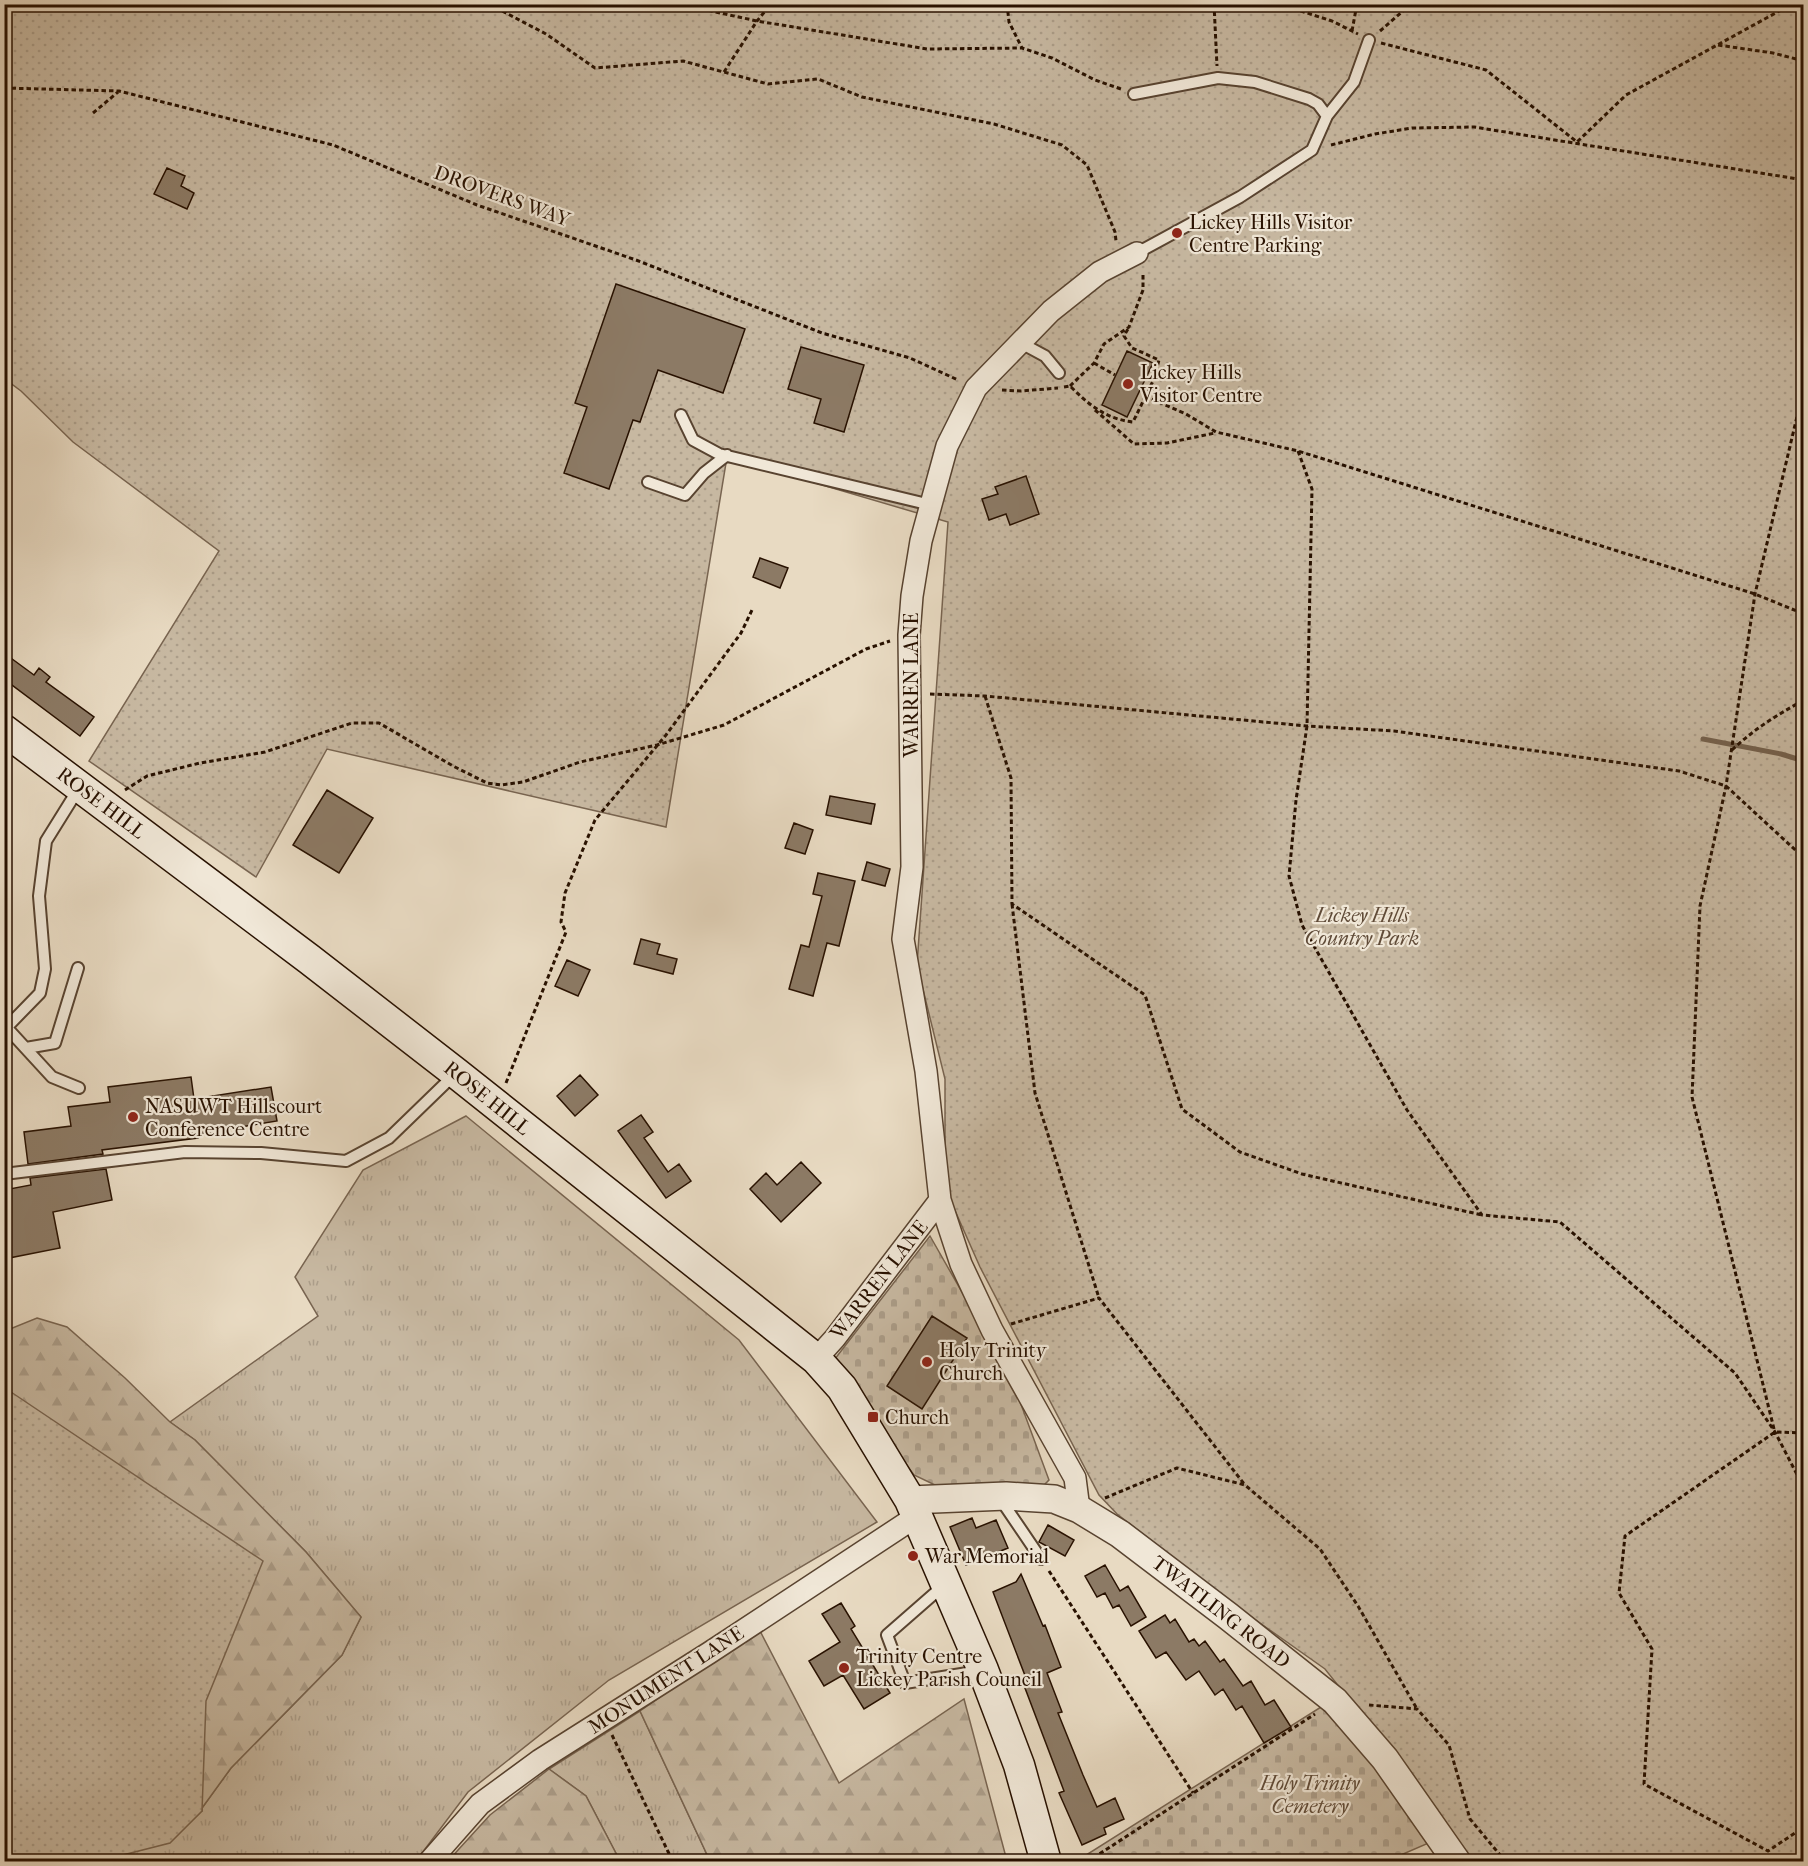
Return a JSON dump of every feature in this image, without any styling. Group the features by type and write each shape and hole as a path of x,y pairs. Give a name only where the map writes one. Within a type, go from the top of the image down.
{"main road":[{"name":"ROSE HILL","path":"4,730 309,959 816,1359 842,1388 913,1508 983,1670 1019,1765 1046,1862"}],"street":[{"name":"WARREN LANE","path":"1079,1509 1075,1478 992,1330 961,1264 940,1200 926,1071 903,939 912,867 909,634 912,596 921,541 947,446 976,388 1051,311 1100,272 1128,257"},
{"name":"WARREN LANE","path":"816,1359 835,1338 940,1200"},
{"name":"TWATLING ROAD","path":"913,1508 999,1497 1054,1499 1079,1509 1120,1534 1335,1701 1385,1759 1457,1862"},
{"name":"MONUMENT LANE","path":"429,1862 480,1804 913,1508"}],"lane":[{"path":"1128,257 1240,197 1312,150 1327,117 1354,82 1369,40"},
{"path":"1134,94 1218,78 1255,82 1292,93 1318,104 1327,117"},
{"path":"1019,342 1045,356 1059,373"},
{"path":"681,415 693,440 719,454 931,505"},
{"path":"648,482 686,495 704,473 727,455"},
{"path":"79,1088 52,1077 6,1029 40,993 45,969 39,896 46,841 91,795"},
{"path":"26,1048 55,1043 78,968"},
{"path":"4,1174 185,1152 261,1153 346,1161 389,1138 456,1073"},
{"path":"999,1497 1041,1559"},
{"path":"945,1584 887,1635 905,1683 983,1670"}],"path":[{"path":"489,4 546,34 595,68 683,61 768,84 818,79 862,97 994,124 1062,145 1087,165 1128,257 1142,262 1143,290 1124,336 1132,348 1159,360 1154,379 1133,422 1115,420 1087,403"},
{"path":"679,4 757,21 927,49 1022,48 1052,58 1095,80 1134,94"},
{"path":"724,72 757,21 771,4"},
{"path":"1007,4 1009,22 1022,48"},
{"path":"1214,4 1218,78"},
{"path":"1279,4 1332,21 1369,40 1485,70 1577,142"},
{"path":"1352,31 1357,4"},
{"path":"1369,40 1411,4"},
{"path":"1577,142 1626,95 1792,4"},
{"path":"1716,45 1773,53 1803,61"},
{"name":"DROVERS WAY","path":"4,88 119,91 333,146 477,205 636,260 822,333 910,358 976,388"},
{"path":"93,113 119,91"},
{"path":"1312,150 1375,134 1412,128 1474,127 1803,180"},
{"path":"976,388 1021,391 1071,386 1094,363 1104,344 1129,327"},
{"path":"1094,363 1115,375"},
{"path":"1059,373 1087,403 1134,444 1167,443 1216,432"},
{"path":"1775,1432 1692,1097 1700,906 1726,786 1755,594 1803,387"},
{"path":"1145,396 1177,410 1216,432 1298,451 1755,594 1803,614"},
{"path":"1298,451 1312,489 1307,726 1296,800 1289,876 1302,925 1407,1110 1482,1215"},
{"path":"493,1102 506,1084 566,932 561,922 565,893 595,820 657,745 741,633 753,608"},
{"path":"91,795 147,776 200,763 265,752 352,723 379,723 453,766 488,783 501,785 523,782 580,762 657,745 724,725 867,649 909,634"},
{"path":"910,694 985,696 1307,726 1394,731 1679,771 1726,786 1803,858"},
{"path":"985,696 1011,778 1012,904 1035,1093 1100,1298 1245,1485 1320,1549 1358,1606 1417,1709 1449,1745 1470,1819 1506,1862"},
{"path":"1731,751 1770,719 1803,700"},
{"path":"1012,904 1145,995 1182,1109 1240,1152 1302,1174 1482,1215 1560,1222 1735,1373 1775,1432 1803,1488"},
{"path":"992,1330 1100,1298"},
{"path":"1803,1433 1775,1432 1625,1536 1620,1593 1652,1649 1644,1784 1768,1851 1803,1827"},
{"path":"1079,1509 1177,1468 1245,1485"},
{"path":"1041,1559 1193,1793"},
{"path":"1087,1862 1335,1701 1417,1709"},
{"path":"605,1720 674,1862"}],"green space":[{"name":"Lickey Hills Country Park","path":"4,5 1803,5 1803,1861 1467,1861 1395,1757 1325,1669 1240,1609 1117,1514 1099,1495 980,1267 945,1188 945,1079 917,965 948,522 727,457 666,827 327,749 256,877 89,761 219,551 73,442 21,391 5,379"},
{"path":"466,1116 739,1340 877,1522 609,1680 468,1792 416,1861 116,1862 111,1858 170,1842 202,1811 231,1768 342,1655 361,1617 306,1552 195,1440 170,1422 318,1316 295,1277 363,1170"},
{"path":"930,1236 1012,1380 1049,1480 1041,1488 937,1486 914,1475 831,1364"},
{"path":"37,1318 67,1327 125,1378 170,1422 195,1440 306,1552 361,1617 342,1655 231,1768 202,1811 75,1862 5,1862 5,1331"},
{"path":"5,1388 263,1561 206,1701 202,1811 170,1843 93,1862 5,1861"},
{"path":"759,1629 839,1783 964,1699 1007,1861 710,1861 640,1711"},
{"name":"Holy Trinity Cemetery","path":"1321,1707 1374,1763 1431,1842 1387,1861 1075,1862"},
{"path":"640,1711 710,1861 620,1861 586,1796 549,1769"},
{"path":"549,1769 586,1796 620,1861 448,1861 490,1815"}],"building":[{"path":"167,168 185,176 181,186 194,193 187,209 154,194"},
{"path":"616,284 745,329 723,393 658,370 640,422 633,420 609,489 564,473 587,407 575,403"},
{"path":"801,347 864,365 844,432 814,423 821,399 788,389"},
{"path":"1127,351 1153,363 1127,417 1102,405"},
{"path":"1026,476 1039,514 1010,525 1006,514 989,520 982,499 998,494 995,487"},
{"path":"760,558 788,568 780,588 753,577"},
{"path":"4,653 34,675 39,668 50,677 46,682 94,717 80,736 4,679"},
{"path":"327,790 373,818 339,873 293,845"},
{"path":"830,796 875,804 871,824 826,815"},
{"path":"794,823 813,830 805,854 785,848"},
{"path":"867,862 890,869 885,886 862,880"},
{"path":"818,873 855,881 839,946 827,943 813,996 789,989 801,945 809,947 822,896 813,894"},
{"path":"641,939 660,944 657,954 677,959 673,974 634,964"},
{"path":"567,960 590,970 578,996 555,986"},
{"path":"580,1075 598,1095 575,1116 557,1096"},
{"name":"NASUWT Hillscourt Conference Centre","path":"191,1077 194,1099 271,1087 277,1121 198,1134 198,1138 102,1150 103,1154 28,1164 24,1132 71,1126 68,1107 110,1102 108,1087"},
{"path":"641,1115 653,1132 644,1138 668,1172 679,1164 691,1181 666,1198 618,1131"},
{"path":"801,1162 821,1183 781,1222 750,1189 766,1173 777,1185"},
{"name":"NASUWT Hillscourt Conference Centre","path":"106,1169 112,1200 53,1212 60,1248 4,1259 4,1190 31,1185 30,1178"},
{"name":"Holy Trinity Church","path":"932,1316 967,1338 922,1409 887,1386"},
{"path":"972,1518 976,1528 996,1520 1008,1548 966,1565 950,1527"},
{"path":"1048,1525 1074,1540 1065,1556 1039,1542"},
{"path":"1105,1565 1120,1591 1128,1586 1146,1617 1131,1626 1119,1605 1113,1608 1105,1593 1097,1597 1085,1576"},
{"path":"1021,1574 1043,1626 1045,1625 1061,1667 1047,1673 1062,1712 1058,1713 1083,1775 1097,1807 1115,1798 1124,1819 1104,1828 1106,1834 1082,1845 1059,1793 1064,1791 1025,1688 1029,1686 993,1592 1016,1582"},
{"name":"Trinity Centre Lickey Parish Council","path":"841,1603 855,1626 851,1629 890,1693 864,1709 843,1675 824,1686 809,1661 840,1642 822,1614"},
{"path":"1165,1615 1170,1623 1175,1619 1189,1642 1194,1639 1199,1646 1205,1641 1220,1662 1224,1659 1243,1686 1251,1681 1265,1705 1274,1700 1291,1727 1264,1743 1242,1706 1236,1710 1223,1689 1215,1695 1199,1671 1186,1680 1166,1652 1156,1658 1139,1631"}],"waterway":[{"path":"1703,739 1781,754 1804,761"}],"place":[{"name":"Lickey Hills Visitor Centre Parking","path":"1177,233"},
{"name":"Lickey Hills Visitor Centre","path":"1128,384"},
{"name":"NASUWT Hillscourt Conference Centre","path":"133,1117"},
{"name":"Holy Trinity Church","path":"927,1362"},
{"name":"Church","path":"873,1417"},
{"name":"War Memorial","path":"913,1556"},
{"name":"Trinity Centre Lickey Parish Council","path":"844,1668"}]}
